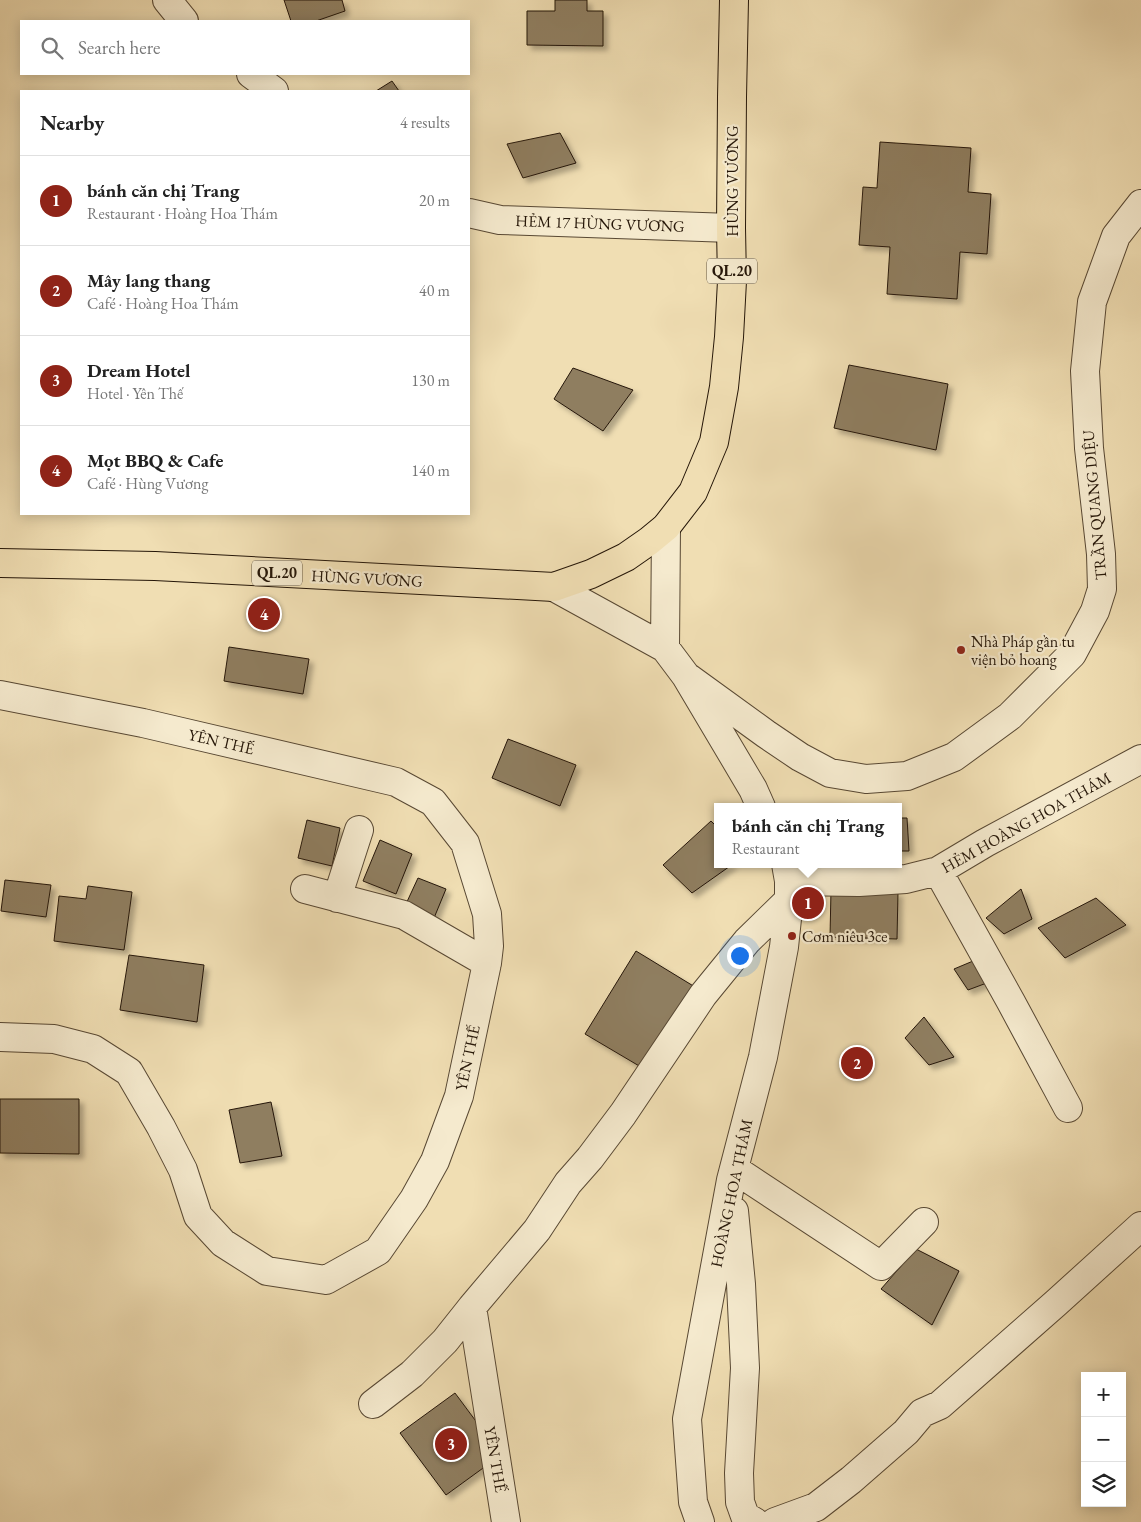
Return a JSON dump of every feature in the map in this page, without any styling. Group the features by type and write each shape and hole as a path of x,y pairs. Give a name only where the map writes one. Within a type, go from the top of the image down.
{"highway":[{"name":"HÙNG VƯƠNG","path":"0,564 155,566 554,587 591,574 626,557 649,541 666,527 693,492 714,442 724,387 732,281 734,0"}],"street":[{"path":"167,0 183,20"},
{"path":"252,75 273,90"},
{"name":"TRẦN QUANG DIỆU","path":"686,676 800,757 830,773 866,779 907,776 954,757 1010,716 1072,654 1095,611 1102,589 1101,554 1089,448 1085,371 1092,302 1116,236 1141,204"},
{"name":"HẺM 17 HÙNG VƯƠNG","path":"470,213 500,220 731,228"},
{"path":"665,648 666,527"},
{"path":"554,587 665,648 686,676 753,789 759,803"},
{"name":"YÊN THẾ","path":"0,695 143,723 396,782 433,802 465,843 487,914 489,946 459,1096 435,1161 414,1199 378,1251 326,1280 267,1271 223,1244 198,1216 183,1170 161,1126 129,1072 93,1048 54,1039 0,1037"},
{"name":"HẺM HOÀNG HOA THÁM","path":"788,882 859,882 906,878 938,872 985,843 1141,759"},
{"path":"337,898 359,830"},
{"path":"938,872 1068,1108"},
{"path":"373,1404 412,1374 438,1348 537,1230 568,1183 590,1158 623,1114 703,995 747,940 788,882"},
{"name":"HOÀNG HOA THÁM","path":"700,1522 693,1502 687,1419 732,1174 763,1058 784,947 788,882"},
{"path":"305,889 404,915 487,963"},
{"path":"732,1174 881,1266 924,1222"},
{"path":"732,1174 741,1284 745,1368 739,1473 740,1502 744,1516 755,1522"},
{"path":"775,1522 816,1507 851,1480 906,1432 922,1412 940,1405 1141,1226"},
{"name":"YÊN THẾ","path":"472,1307 506,1522"}],"building":[{"path":"284,0 342,0 345,11 319,20 291,20"},
{"path":"555,0 587,0 587,11 603,11 603,46 527,45 527,11 555,11"},
{"path":"392,81 398,90 378,90"},
{"path":"560,133 576,163 523,178 507,144"},
{"path":"880,142 971,148 968,192 991,194 987,254 960,252 957,299 887,294 890,247 859,245 863,187 877,188"},
{"path":"849,365 948,384 936,450 834,428"},
{"path":"573,368 633,390 603,431 554,399"},
{"path":"229,647 309,659 303,694 224,681"},
{"path":"508,739 576,765 560,806 492,778"},
{"path":"902,818 907,818 909,851 902,851"},
{"path":"307,820 340,828 332,866 298,858"},
{"path":"711,821 714,824 714,868 727,868 692,893 663,865"},
{"path":"380,840 412,854 396,894 363,881"},
{"path":"418,878 446,889 434,918 405,906"},
{"path":"5,880 51,885 46,917 1,911"},
{"path":"88,886 132,892 124,950 54,941 59,896 86,899"},
{"path":"1021,889 1032,919 1004,934 986,918"},
{"path":"831,890 898,892 897,939 830,937"},
{"path":"1096,898 1126,925 1065,958 1038,928"},
{"path":"636,951 695,987 646,1070 585,1034"},
{"path":"129,955 204,965 197,1022 120,1010"},
{"path":"985,956 992,981 968,990 954,969"},
{"path":"924,1017 954,1057 929,1065 905,1038"},
{"path":"0,1099 79,1099 79,1154 0,1153"},
{"path":"271,1102 282,1156 240,1163 229,1110"},
{"path":"916,1249 959,1271 932,1325 881,1289"},
{"path":"455,1393 501,1455 446,1495 400,1433"}],"place":[{"name":"Mọt BBQ & Cafe","path":"264,614"},
{"name":"Nhà Pháp gần tu viện bỏ hoang","path":"961,650"},
{"name":"bánh căn chị Trang","path":"808,903"},
{"name":"Cơm niêu 3ce","path":"792,936"},
{"name":"Mây lang thang","path":"857,1063"},
{"name":"Dream Hotel","path":"451,1444"}]}
